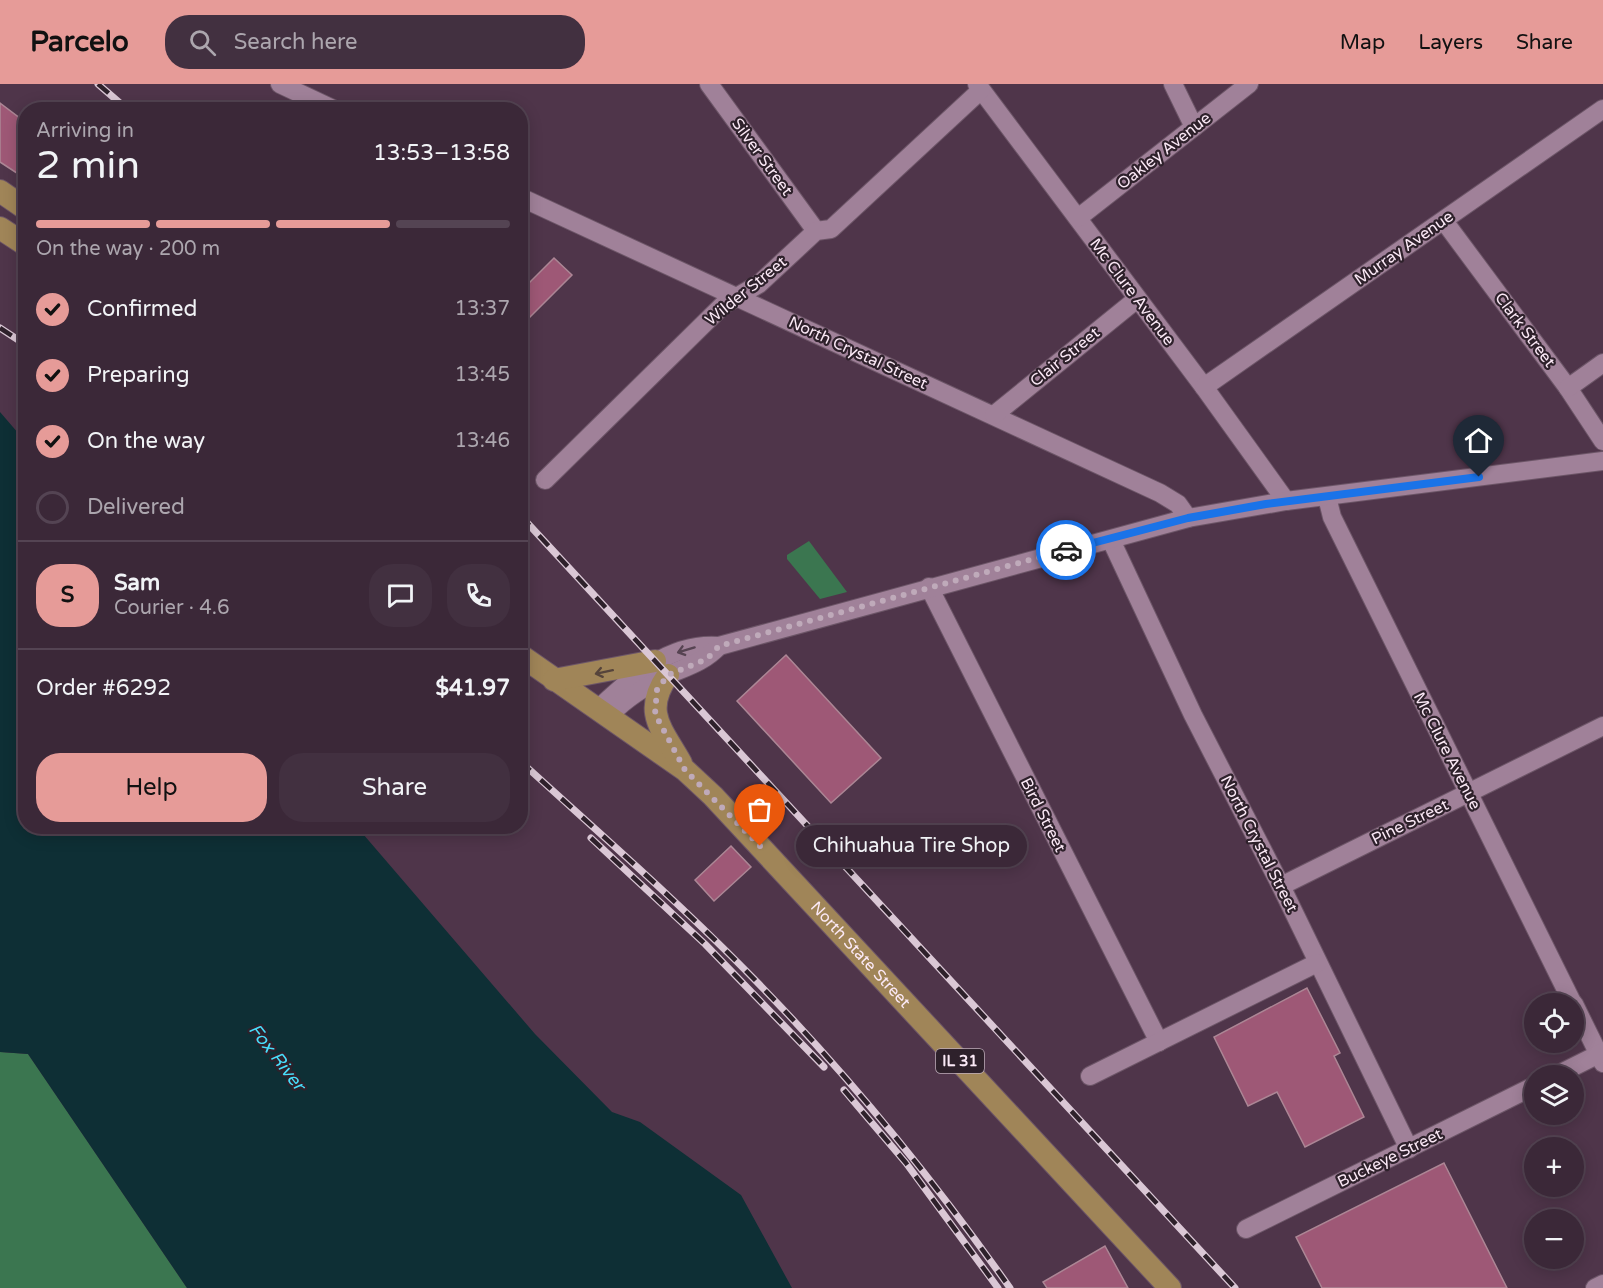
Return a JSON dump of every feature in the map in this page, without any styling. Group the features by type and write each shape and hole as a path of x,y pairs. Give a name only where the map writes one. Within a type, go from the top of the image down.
{"main road":[{"path":"0,191 18,203"},
{"path":"0,228 18,240"},
{"name":"North State Street","path":"528,661 604,711 685,770 757,842 1170,1288"},
{"path":"554,680 661,668 655,714 685,770"}],"street":[{"path":"280,84 318,102"},
{"name":"Silver Street","path":"709,84 816,231"},
{"path":"1173,84 1194,127"},
{"name":"Oakley Avenue","path":"1077,218 1249,84"},
{"name":"Wilder Street","path":"545,480 735,296 759,284 816,231 831,229 979,87"},
{"name":"Mc Clure Avenue","path":"979,87 1204,387 1286,501"},
{"name":"Murray Avenue","path":"1204,387 1603,109"},
{"name":"North Crystal Street","path":"528,201 1160,493 1178,504 1188,518"},
{"name":"Clark Street","path":"1444,221 1568,387 1603,441"},
{"name":"Clair Street","path":"994,415 1137,299"},
{"path":"1568,387 1603,363"},
{"path":"604,711 661,668 703,645 719,646 1188,518 1286,501 1603,461"},
{"name":"Mc Clure Avenue","path":"1327,497 1332,517 1568,993"},
{"name":"North Crystal Street","path":"1111,540 1193,715 1281,886 1409,1149"},
{"name":"Bird Street","path":"929,587 1159,1042"},
{"name":"Pine Street","path":"1281,886 1603,726"},
{"path":"1090,1077 1317,963"},
{"name":"Mc Clure Avenue","path":"1584,1024 1602,1056"},
{"path":"1581,1065 1602,1056"},
{"name":"Buckeye Street","path":"1246,1229 1524,1091"},
{"path":"1595,1288 1603,1284"}],"green space":[{"path":"809,541 847,592 820,599 787,559 787,555"},
{"path":"0,1052 28,1054 187,1288 0,1288"}],"water":[{"name":"Fox River","path":"0,412 18,433 18,834 363,834 535,1034 612,1112 640,1122 741,1195 792,1288 187,1288 28,1054 0,1052"}],"building":[{"path":"0,103 18,117 18,174 0,162"},
{"path":"554,258 572,275 528,319 528,284"},
{"path":"786,655 881,758 831,803 737,701"},
{"path":"731,846 751,867 714,901 695,880"},
{"path":"1307,988 1340,1053 1334,1056 1364,1117 1305,1147 1277,1092 1248,1106 1214,1037"},
{"path":"1444,1163 1507,1288 1322,1288 1296,1237"},
{"path":"1105,1246 1128,1288 1047,1288 1043,1282"}],"railway":[{"path":"98,84 119,102"},
{"path":"0,328 18,340"},
{"path":"528,524 1235,1288"},
{"path":"528,768 699,924 790,1017 889,1129 951,1207 1010,1288"},
{"path":"591,838 705,944 824,1067"},
{"path":"844,1090 906,1163 998,1288"}],"way so far":[{"path":"760,846 685,770 660,726 655,714 655,699 657,690 668,675 707,659 719,646 1066,550"}],"place":[{"name":"Chihuahua Tire Shop","path":"760,846"}],"route":[{"path":"1066,550 1188,518 1266,504 1479,477"}]}
